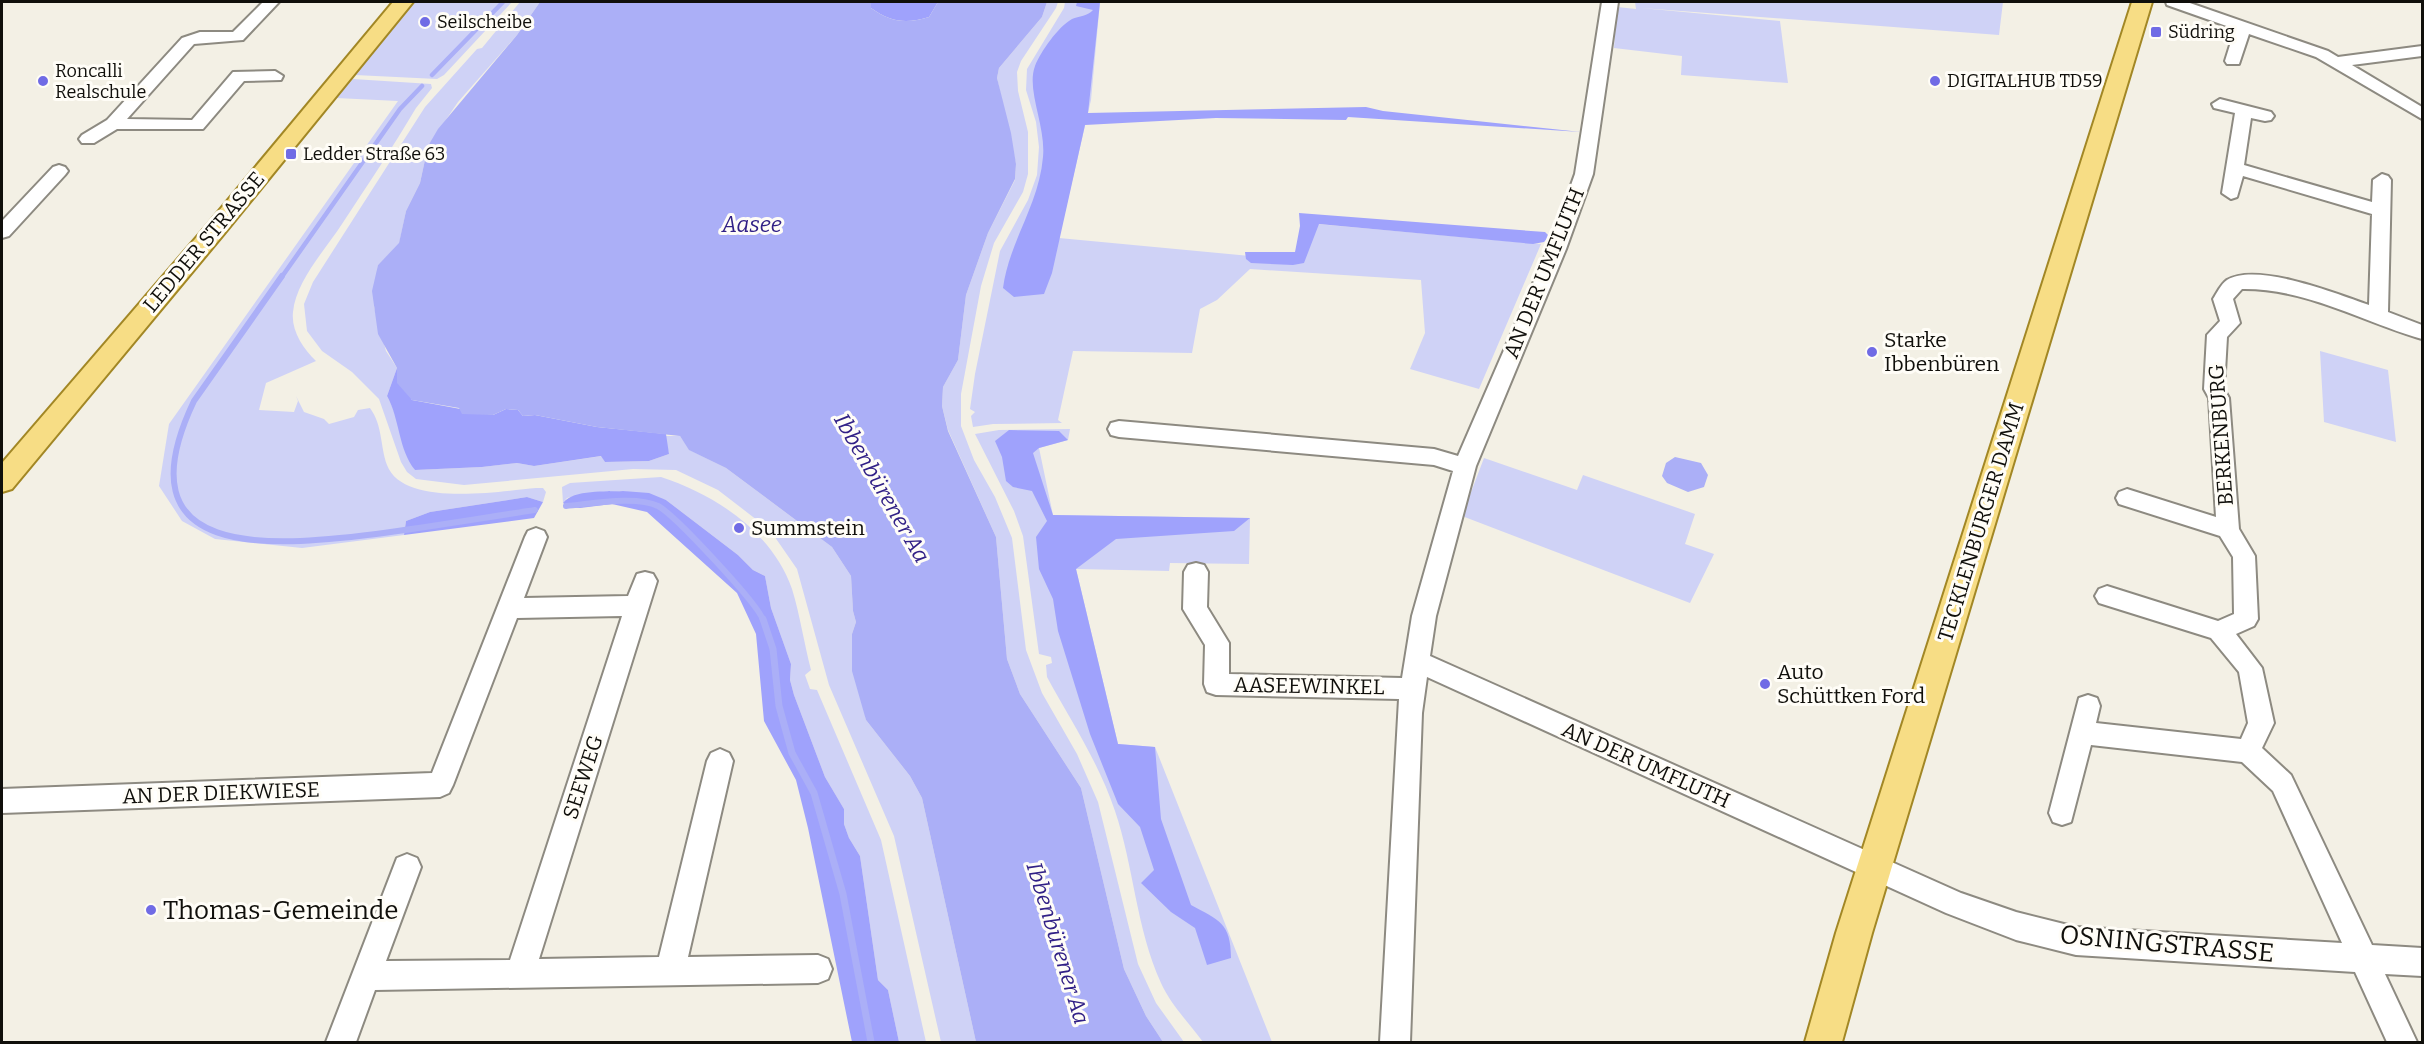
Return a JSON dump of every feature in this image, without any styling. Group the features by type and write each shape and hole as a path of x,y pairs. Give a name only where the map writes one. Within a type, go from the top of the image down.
{"main road":[{"name":"LEDDER STRASSE","path":"2,481 215,230 403,2"},
{"name":"TECKLENBURGER DAMM","path":"1823,1042 1875,866 2142,2"}],"street":[{"path":"88,139 113,124 188,41 200,37 237,37 271,2"},
{"name":"AN DER UMFLUTH","path":"1395,1042 1404,818 1413,689 1424,616 1465,466 1557,249 1584,174 1610,2"},
{"path":"2173,2 2322,54 2422,114"},
{"path":"2233,62 2243,27"},
{"path":"2335,62 2422,51"},
{"path":"113,124 201,130 238,76 275,76"},
{"path":"2220,104 2265,116"},
{"path":"2231,193 2244,110"},
{"path":"2235,168 2381,211"},
{"path":"3,228 59,171"},
{"path":"2378,317 2382,180"},
{"name":"BERKENBURG","path":"2219,632 2246,619 2244,556 2228,530 2218,398 2214,389 2217,334 2230,323 2229,312 2223,299 2229,287 2241,282 2276,284 2422,332"},
{"path":"1119,429 1434,458 1465,466"},
{"name":"BERKENBURG","path":"2127,498 2228,530"},
{"path":"536,537 509,608 638,606"},
{"name":"AASEEWINKEL","path":"1196,572 1195,609 1217,643 1215,684 1413,689"},
{"name":"SEEWEG","path":"520,973 645,581"},
{"path":"2107,596 2219,632 2250,668 2261,723 2248,751"},
{"name":"AN DER DIEKWIESE","path":"2,801 440,785 509,608"},
{"name":"AN DER UMFLUTH","path":"1418,662 1875,866"},
{"path":"2062,813 2088,706"},
{"path":"2083,733 2168,740 2248,751 2282,783 2402,1042"},
{"path":"670,971 720,761"},
{"name":"OSNINGSTRASSE","path":"1875,866 1956,904 2016,926 2076,941 2422,962"},
{"path":"340,1042 407,867"},
{"path":"366,976 818,969"}],"shaded area":[{"path":"414,2 512,2 444,75 437,79 355,75"},
{"path":"520,2 540,2 517,35 458,102 428,146 420,183 406,211 399,244 378,265 374,307 386,351 397,368 387,396 411,461 415,470 517,463 534,466 602,456 605,462 649,461 669,454 664,436 680,436 690,450 726,468 832,547 851,576 856,622 852,634 866,720 910,776 922,798 976,1042 941,1042 894,836 829,685 797,569 770,530 718,490 676,470 633,469 464,485 416,479 407,472 401,462 379,399 352,372 322,351 307,331 304,304 313,282 425,107 477,49 482,48"},
{"path":"871,2 938,2 929,17 906,21 892,19 878,13 871,8"},
{"path":"1047,2 1058,2 1021,61 1017,72 1018,91 1028,132 1028,174 1023,192 994,243 981,286 961,394 961,426 974,460 995,497 1012,538 1026,650 1042,693 1077,754 1098,802 1138,964 1156,1003 1184,1042 1163,1042 1146,1016 1124,969 1081,788 1020,694 1007,659 996,537 948,430 942,406 943,387 958,360 966,295 988,233 1015,180 1016,164 997,78 999,68 1042,17"},
{"path":"1065,2 1100,2 1091,100 1059,238 1250,256 1302,254 1317,224 1541,244 1479,389 1410,369 1425,333 1421,280 1250,269 1217,300 1200,309 1192,353 1073,351 1058,420 1062,423 993,424 973,427 971,416 975,412 970,409 975,374 1000,251 1028,200 1037,175 1039,147 1036,122 1026,90 1027,69 1064,8"},
{"path":"1077,2 1100,2 1088,113 1366,107 1383,111 1581,132 1348,117 1346,120 1216,118 1085,125 1052,273 1044,294 1014,297 1003,288 1006,271 1036,191 1043,157 1042,133 1033,86 1035,66 1056,33 1072,19 1086,15 1093,10 1076,6"},
{"path":"1635,2 2003,2 1999,35 1641,8 1780,21 1788,83 1681,75 1682,56 1614,48 1617,7 1636,9"},
{"path":"353,79 431,84 432,88 416,108 342,224 312,266 295,300 293,319 296,332 302,345 316,361 266,383 259,410 294,412 298,401 296,396 304,412 324,419 329,424 354,417 358,410 370,408 377,422 387,465 397,478 412,487 454,494 543,488 546,492 543,502 527,497 430,512 406,521 404,535 302,548 215,539 182,521 159,486 169,424 398,101 336,98"},
{"path":"1299,213 1545,232 1549,236 1544,242 1533,244 1319,224 1304,263 1293,265 1251,263 1246,259 1245,252 1295,252 1300,226"},
{"path":"2320,351 2388,370 2396,442 2324,422"},
{"path":"397,368 412,400 493,415 506,409 518,410 523,416 535,415 597,427 666,434 669,454 649,461 605,462 601,456 534,466 517,463 415,470 405,453 387,396"},
{"path":"1070,429 1068,440 1039,448 1053,515 1250,518 1249,564 1170,563 1169,571 1076,569 1118,744 1155,747 1272,1042 1203,1042 1165,991 1146,941 1115,811 1084,742 1047,677 1046,665 1052,663 1051,657 1039,654 1023,536 1014,511 975,434 999,430"},
{"path":"1009,430 1059,431 1068,440 1039,448 1033,453 1053,515 1250,518 1234,531 1116,539 1076,569 1118,744 1155,747 1161,819 1191,905 1222,924 1229,937 1231,958 1207,965 1195,928 1171,912 1141,883 1154,870 1140,827 1118,804 1090,734 1058,631 1053,599 1039,569 1036,537 1047,521 1032,491 1013,487 1006,481 1002,457 995,441"},
{"path":"1484,458 1577,490 1583,475 1695,514 1685,544 1714,554 1690,603 1462,516"},
{"path":"661,477 702,494 740,518 771,550 783,569 792,589 800,619 811,670 805,675 810,689 817,690 881,840 926,1042 899,1042 888,990 878,980 860,856 849,838 844,824 844,809 825,777 794,695 790,680 791,664 771,608 765,576 753,570 738,555 666,500 623,491 579,495 567,498 563,503 562,487 570,483"},
{"path":"623,491 649,493 666,500 738,555 753,570 765,576 771,608 791,664 790,680 794,695 825,777 844,809 844,824 849,838 860,856 878,980 888,990 899,1042 852,1042 796,780 764,721 756,634 737,593 647,512 612,504 580,508 569,507 563,503 582,493"},
{"path":"527,497 543,502 534,518 404,535 406,521 430,512"}],"water":[{"name":"Aasee","path":"540,2 871,2 871,8 878,13 892,19 913,21 929,17 938,2 1047,2 1042,17 999,68 997,78 1011,133 1016,164 1015,179 988,233 966,295 958,360 943,387 942,406 948,431 996,537 1007,659 1020,694 1081,788 1124,969 1146,1016 1163,1042 976,1042 922,798 910,776 866,720 852,671 852,634 856,622 851,576 832,547 726,468 689,450 680,436 597,427 535,415 523,416 518,410 506,409 493,415 462,414 459,408 412,400 397,383 397,368 378,334 372,291 378,265 399,243 406,211 420,183 428,146 438,129 517,35"},
{"path":"1675,457 1701,463 1708,475 1704,487 1688,492 1667,483 1662,476 1666,463"}],"waterway":[{"path":"432,75 503,2"},
{"path":"281,278 400,109 422,86"},
{"path":"282,276 194,401 176,453 176,491 191,517 217,532 252,540 293,541 376,534 535,510"},
{"path":"566,506 626,501 638,501 658,506 715,560 747,597 763,620"},
{"path":"763,619 773,649 779,706 792,753 814,793 843,894 871,1042"}],"place":[{"name":"Seilscheibe","path":"425,22"},
{"name":"Südring","path":"2156,32"},
{"name":"Roncalli Realschule","path":"43,81"},
{"name":"DIGITALHUB TD59","path":"1935,81"},
{"name":"Ledder Straße 63","path":"291,154"},
{"name":"Starke Ibbenbüren","path":"1872,352"},
{"name":"Summstein","path":"739,528"},
{"name":"Auto Schüttken Ford","path":"1765,684"},
{"name":"Thomas-Gemeinde","path":"151,910"}],"water label":[{"name":"Ibbenbürener Aa","path":"882,488"},
{"name":"Ibbenbürener Aa","path":"1058,943"}]}
